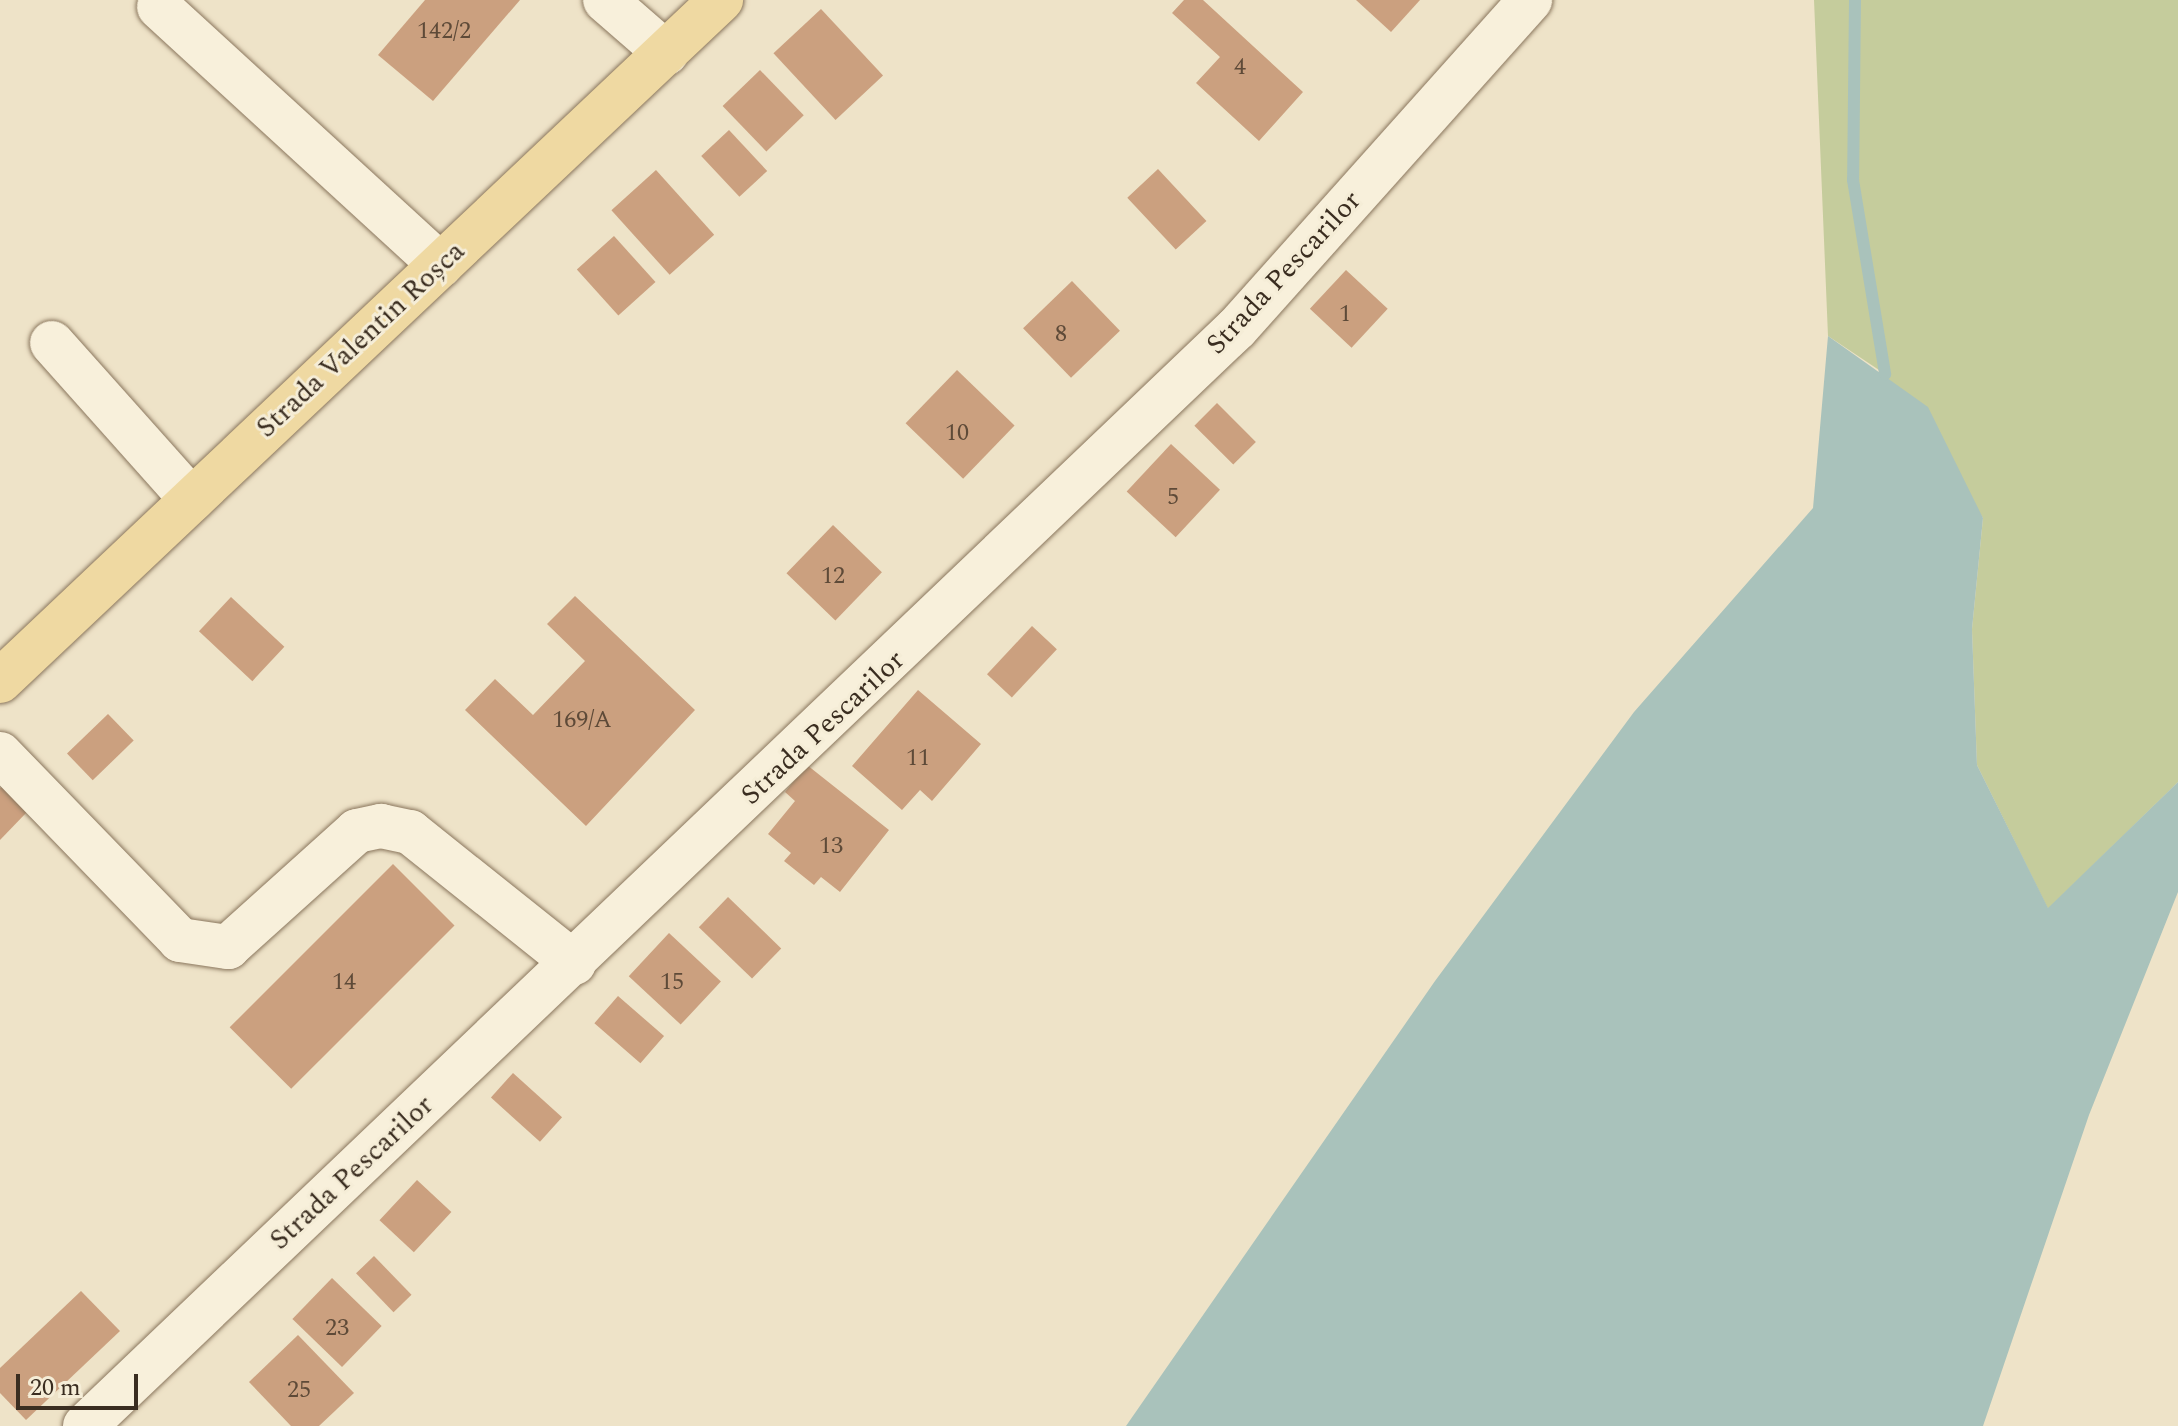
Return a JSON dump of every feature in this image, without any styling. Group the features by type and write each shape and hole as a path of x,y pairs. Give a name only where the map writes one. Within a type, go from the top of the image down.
{"main road":[{"name":"Strada Valentin Roșca","path":"0,681 721,0"}],"street":[{"path":"605,0 666,53"},
{"name":"Strada Pescarilor","path":"85,1426 1237,328 1530,0"},
{"path":"159,7 441,265"},
{"path":"52,343 192,500"},
{"path":"0,754 180,940 228,947 357,831 381,826 410,832 574,963"}],"green space":[{"path":"1814,0 2178,0 2178,782 2048,909 1977,765 1972,629 1983,518 1885,374 1828,336"}],"water":[{"path":"1828,336 1928,407 1983,518 1972,629 1977,765 2048,908 2178,782 2178,892 2089,1115 1983,1426 1126,1426 1435,981 1634,712 1813,508"}],"building":[{"path":"425,0 520,0 433,101 378,55"},
{"path":"1184,0 1203,0 1303,92 1259,141 1196,83 1220,57 1172,13"},
{"path":"1356,0 1420,0 1391,32"},
{"path":"821,9 883,76 836,120 773,53"},
{"path":"760,70 804,115 766,151 723,106"},
{"path":"729,130 767,171 739,197 701,156"},
{"path":"1158,169 1206,221 1176,250 1127,198"},
{"path":"656,170 714,235 670,275 611,210"},
{"path":"614,236 655,282 618,316 577,269"},
{"path":"1346,270 1388,309 1352,348 1310,309"},
{"path":"1072,281 1120,331 1071,378 1023,328"},
{"path":"957,370 1015,426 963,479 906,423"},
{"path":"1217,403 1256,442 1233,465 1194,426"},
{"path":"1171,444 1220,490 1176,537 1127,492"},
{"path":"833,525 882,572 835,620 786,573"},
{"path":"575,596 695,710 586,826 465,710 495,679 533,715 585,661 547,624"},
{"path":"231,597 284,647 252,681 199,631"},
{"path":"1032,626 1057,649 1012,697 987,674"},
{"path":"918,690 981,744 932,801 920,790 902,810 852,766"},
{"path":"108,714 134,741 93,780 67,754"},
{"path":"807,765 889,830 840,892 821,877 814,885 784,861 791,853 768,834 795,801 785,792"},
{"path":"0,788 27,812 0,840"},
{"path":"393,864 455,926 291,1089 230,1027"},
{"path":"728,897 781,948 752,979 699,927"},
{"path":"669,933 721,981 681,1025 629,976"},
{"path":"618,996 664,1036 640,1063 594,1023"},
{"path":"513,1073 562,1117 540,1142 491,1098"},
{"path":"417,1180 451,1212 414,1252 379,1220"},
{"path":"374,1256 412,1295 394,1312 356,1273"},
{"path":"332,1278 382,1326 342,1367 292,1319"},
{"path":"81,1291 120,1331 26,1420 0,1393 0,1368"},
{"path":"298,1335 354,1393 319,1426 291,1426 249,1382"}],"waterway":[{"path":"1855,0 1853,180 1885,374"}]}
